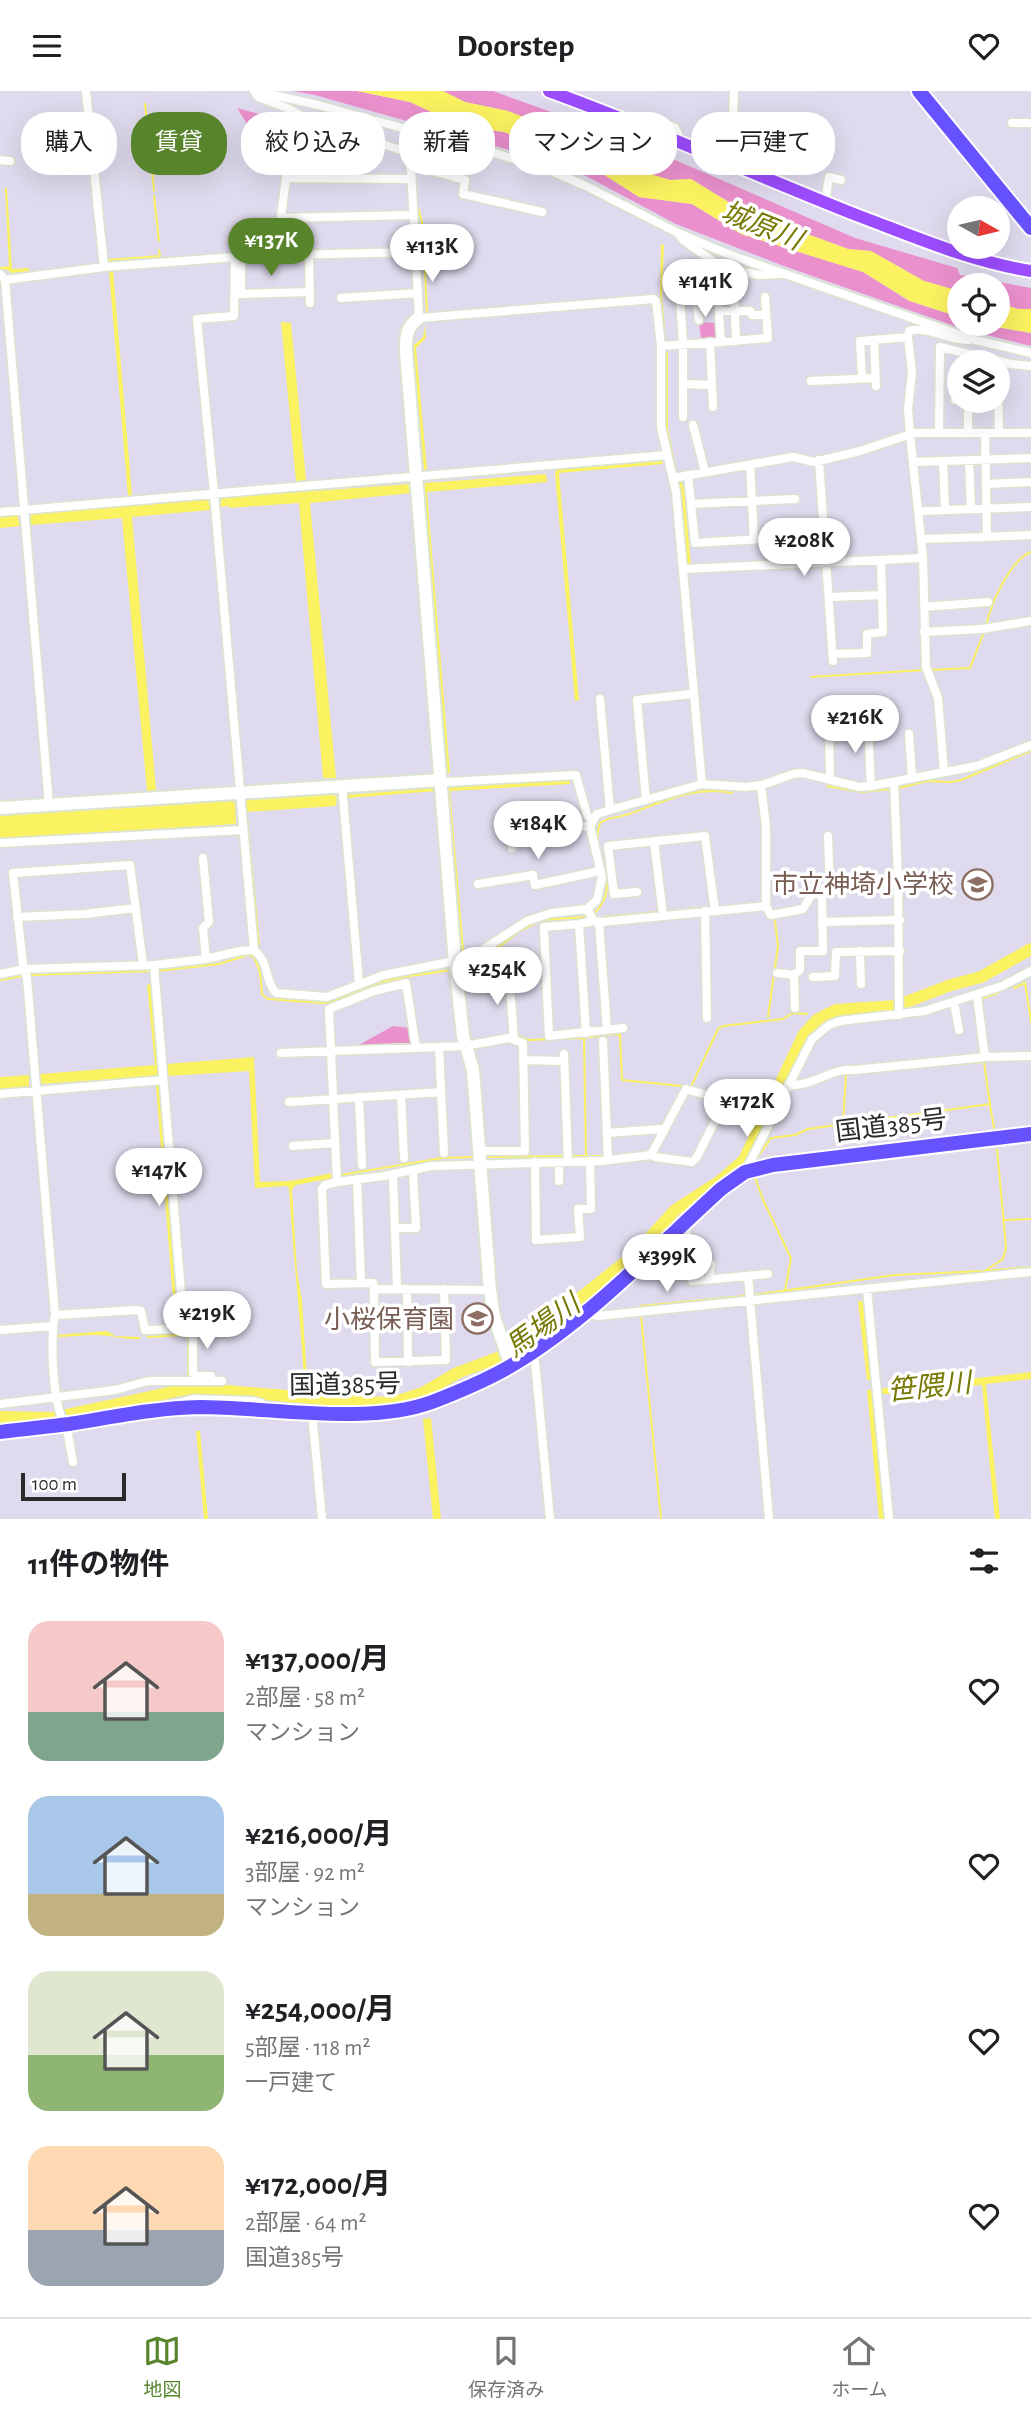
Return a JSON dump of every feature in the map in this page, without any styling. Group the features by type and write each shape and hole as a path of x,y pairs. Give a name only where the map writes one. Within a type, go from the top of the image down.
{"highway":[{"path":"919,91 1031,228"},
{"name":"国道385号","path":"0,1432 63,1419 179,1408 366,1413 397,1412 432,1402 534,1351 584,1313 721,1189 745,1172 792,1162 1031,1133"}],"main road":[{"path":"549,91 606,112"},
{"path":"677,140 759,177 825,202 1011,268 1031,271"}],"street":[{"path":"86,91 104,267"},
{"path":"255,91 258,97 295,112"},
{"path":"255,91 399,127"},
{"path":"733,91 732,153 760,168 759,177"},
{"path":"1012,123 1031,123"},
{"path":"495,154 586,186 678,233 784,274 975,340 1031,353"},
{"path":"0,160 10,161"},
{"path":"276,255 286,175"},
{"path":"410,175 419,318"},
{"path":"446,175 464,180 463,194 542,212"},
{"path":"825,202 829,177 841,180"},
{"path":"286,178 410,179"},
{"path":"281,218 412,215"},
{"path":"678,233 682,240 724,269 760,275 784,274"},
{"path":"310,292 241,294 242,256 416,252"},
{"path":"309,255 310,303"},
{"path":"49,805 2,277 235,257 234,316 197,319 254,950 266,964 269,983 276,993 327,997 359,983 410,968 456,967 508,932 542,921 766,906"},
{"path":"678,267 683,344 683,417"},
{"path":"721,342 718,286 724,269"},
{"path":"734,290 736,341"},
{"path":"341,298 418,293"},
{"path":"680,296 696,295 699,320"},
{"path":"661,346 768,338 765,297"},
{"path":"510,1363 500,1339 490,1290 473,1070 465,1046 456,967 406,332 419,318 654,299 656,301 661,346 661,427 673,478 702,784"},
{"path":"719,311 750,311 752,316 766,315"},
{"path":"944,772 938,698 927,669 922,539 908,409 912,373 908,337 909,331 917,329 957,340 975,340"},
{"path":"862,378 860,341 908,337"},
{"path":"815,393 813,381 862,378 875,382 874,340"},
{"path":"710,342 713,407"},
{"path":"940,433 940,347 1011,364 1031,366"},
{"path":"684,384 712,385"},
{"path":"968,413 968,433"},
{"path":"999,413 999,433"},
{"path":"693,425 705,472"},
{"path":"985,433 987,537"},
{"path":"673,478 793,457 802,461 819,460 860,451 910,434 1031,433"},
{"path":"0,512 667,454"},
{"path":"914,462 1031,458"},
{"path":"819,460 833,657 867,653 867,634 883,632 881,560"},
{"path":"969,460 971,509"},
{"path":"943,461 945,510"},
{"path":"750,465 754,540"},
{"path":"688,475 695,543 825,535"},
{"path":"986,484 1031,482"},
{"path":"691,504 795,499"},
{"path":"919,510 1031,507"},
{"path":"922,539 1031,535"},
{"path":"683,569 923,558"},
{"path":"830,597 882,595"},
{"path":"924,607 988,602"},
{"path":"924,632 985,629 1031,621"},
{"path":"646,800 637,700 691,694"},
{"path":"600,699 610,810"},
{"path":"868,722 871,786"},
{"path":"829,725 830,780"},
{"path":"909,734 912,778"},
{"path":"512,848 511,833 591,823 597,814 702,784 746,787 761,785 793,773 803,773 859,787 871,786 977,766 1031,745"},
{"path":"0,808 342,785 576,775 605,875 614,894 637,892"},
{"path":"894,782 900,920 900,1015"},
{"path":"342,785 359,983"},
{"path":"761,785 766,827 766,906 771,915 803,909 812,894 848,888 857,882 898,877"},
{"path":"0,843 243,830"},
{"path":"607,1030 592,917 605,875 608,846 705,836 710,911 707,1018"},
{"path":"778,973 794,975 800,970 800,951 823,951 822,922 828,836"},
{"path":"654,841 663,915"},
{"path":"203,858 209,922 203,927 206,959"},
{"path":"73,1462 58,1398 52,1326 55,1315 26,973 13,873 130,865 143,965"},
{"path":"857,882 860,870"},
{"path":"478,884 533,875 535,885 605,875"},
{"path":"17,917 85,914 135,908"},
{"path":"542,921 579,924 592,917"},
{"path":"822,922 900,920"},
{"path":"542,921 550,1036 623,1028"},
{"path":"579,924 586,1033"},
{"path":"0,974 143,965 154,969 254,950"},
{"path":"860,951 860,984"},
{"path":"813,977 835,976 836,952 900,951"},
{"path":"154,969 184,1329"},
{"path":"745,1172 811,1039 828,1025 840,1021 924,1011 1002,986 1031,971"},
{"path":"509,973 514,1040"},
{"path":"794,975 795,1008"},
{"path":"337,1182 331,1099 329,1009 374,991 406,983 416,1048"},
{"path":"977,995 986,1057"},
{"path":"954,1002 959,1030"},
{"path":"281,1053 465,1046 486,1044 498,1039 523,1043 525,1151 337,1182 325,1185 322,1189 326,1284 373,1283 375,1362 446,1360 444,1289"},
{"path":"603,1041 608,1157"},
{"path":"439,1047 444,1153"},
{"path":"788,1085 816,1081 844,1069 986,1057 1031,1056"},
{"path":"523,1061 564,1057 566,1159 559,1181"},
{"path":"0,1094 163,1080"},
{"path":"651,1155 686,1089 774,1115"},
{"path":"289,1102 441,1092"},
{"path":"401,1095 404,1157"},
{"path":"359,1097 362,1165"},
{"path":"480,1157 535,1162 566,1159 590,1161 608,1157 651,1155 692,1162 726,1099"},
{"path":"607,1133 661,1129 664,1131"},
{"path":"293,1146 334,1143"},
{"path":"535,1162 536,1240 580,1237 578,1209 591,1209 590,1161"},
{"path":"395,1228 416,1228 412,1170"},
{"path":"393,1174 395,1228 408,1362"},
{"path":"357,1179 361,1282"},
{"path":"683,1223 687,1234 683,1258 711,1264 709,1279"},
{"path":"584,1313 598,1316 749,1296 867,1289 1031,1272"},
{"path":"692,1281 768,1274"},
{"path":"748,1276 769,1519"},
{"path":"374,1289 490,1290"},
{"path":"867,1289 889,1519"},
{"path":"55,1315 137,1310 141,1311 145,1330 191,1330 193,1373 197,1376 219,1376 222,1381 220,1400"},
{"path":"0,1330 52,1326"},
{"path":"534,1351 550,1519"},
{"path":"0,1404 115,1390 148,1381 222,1381"},
{"path":"179,1408 182,1402 193,1399 253,1401 261,1403 266,1410"},
{"path":"313,1412 322,1519"}],"shaded area":[{"path":"292,91 357,91 410,102 431,112 399,112 399,119 385,115 385,112 375,112"},
{"path":"443,91 493,91 551,112 511,112 465,102"},
{"path":"495,131 509,134 509,150 495,146"},
{"path":"677,161 691,167 691,175 710,175 855,238 957,268 959,273 947,273 947,288 924,281 871,251 848,249 740,209 691,179 670,180 653,175 677,175"},
{"path":"583,175 604,175 639,197 692,204 741,234 863,272 909,301 947,313 947,323 784,266 676,224"},
{"path":"1010,284 1031,288 1031,309 1010,307"},
{"path":"699,322 716,323 717,337 701,338"},
{"path":"1010,329 1031,333 1031,346 991,336 1010,336"},
{"path":"393,1026 411,1028 414,1046 359,1048 359,1045"}],"water":[{"path":"357,91 443,91 465,102 511,112 509,134 495,131 495,112 431,112 410,102"},
{"name":"城原川","path":"604,175 653,175 670,180 691,179 740,209 848,249 871,251 924,281 947,288 947,313 910,301 863,272 741,234 692,204 639,197"},
{"path":"5,188 12,269 29,268 29,271 11,273 6,269 0,270 0,267 9,266"},
{"path":"661,244 664,245 662,297 666,338 660,296"},
{"path":"113,270 132,495 128,496 109,271"},
{"path":"1010,307 1031,309 1031,333 1010,329"},
{"path":"281,322 291,323 306,480 296,481"},
{"path":"425,325 426,338 416,348 427,469 424,470 413,346 423,337"},
{"path":"666,352 668,429 677,472 666,429"},
{"path":"662,461 663,464 559,473 579,700 575,701 556,470"},
{"path":"546,474 547,482 427,492 450,773 447,774 424,483"},
{"path":"678,481 681,481 684,488 691,565 687,565"},
{"path":"409,484 412,493 310,503 336,778 323,778 299,503 230,508 221,507 221,500"},
{"path":"209,501 210,510 132,517 156,790 147,791 122,518 30,525 31,514"},
{"path":"17,515 20,526 0,528 0,516"},
{"path":"570,780 570,784 450,791 464,951 461,951 447,788"},
{"path":"436,788 436,791 348,798 361,974 346,795"},
{"path":"330,793 337,797 336,806 245,812 247,800"},
{"path":"232,801 235,803 236,824 0,838 0,816"},
{"path":"245,819 248,819 260,945 258,945"},
{"path":"151,984 158,1076 40,1084 40,1074 155,1065 147,985"},
{"path":"254,1057 260,1182 290,1181 333,1173 333,1178 296,1185 292,1189 307,1379 304,1378 289,1188 255,1188 249,1071 168,1076 167,1064"},
{"path":"29,1075 29,1087 0,1089 0,1077"},
{"path":"159,1085 178,1324 175,1324 156,1086"},
{"path":"858,1301 863,1301 871,1380 867,1380"},
{"path":"107,1331 115,1336 141,1337 134,1339 102,1335 56,1335"},
{"name":"笹隈川","path":"1031,1372 1031,1379 986,1384 1000,1519 995,1519 982,1385 874,1395 885,1519 879,1519 867,1390"},
{"path":"431,1418 441,1519 433,1519 423,1419"},
{"path":"196,1431 200,1431 208,1519 204,1519"}],"waterway":[{"path":"145,104 146,112"},
{"path":"152,175 154,191"},
{"path":"154,196 159,241"},
{"path":"418,208 424,240"},
{"path":"108,260 160,256 159,250"},
{"path":"424,250 427,314"},
{"path":"986,626 992,606 1008,574 1015,564 1031,552"},
{"path":"930,670 970,668 984,632"},
{"path":"811,677 925,670"},
{"path":"899,788 927,781 961,780 1031,751"},
{"path":"827,786 862,792 890,789"},
{"path":"595,913 607,890 607,879 598,846 600,823 691,793 732,793"},
{"path":"688,909 710,907"},
{"path":"667,911 683,910"},
{"path":"603,917 658,912"},
{"path":"460,968 477,963 520,931 541,920 587,917"},
{"path":"768,1017 778,946 775,921"},
{"name":"馬場川","path":"0,1417 52,1418 191,1388 371,1403 395,1402 423,1393 457,1373 500,1357 540,1330 634,1255 675,1210 720,1181 744,1160 804,1034 818,1019 836,1010 896,1006 948,986 981,977 1031,949"},
{"path":"157,971 219,964 248,955 254,957 260,972 262,994 268,999 323,1003 335,1001 378,983 451,970"},
{"path":"31,975 151,971"},
{"path":"0,980 22,976"},
{"path":"1014,988 1025,983 1031,1021"},
{"path":"983,998 998,993"},
{"path":"691,1087 718,1029 723,1026 783,1019 793,1013 807,1014"},
{"path":"977,1029 980,1055"},
{"path":"584,1038 620,1035 622,1080 682,1086"},
{"path":"518,1036 529,1040 584,1038 586,1156"},
{"path":"758,1157 771,1138 795,1135 808,1129 990,1104 984,1062 935,1066"},
{"path":"843,1124 846,1074"},
{"path":"741,1101 757,1105"},
{"path":"990,1105 994,1128"},
{"path":"985,1271 1003,1259 1006,1248 997,1149"},
{"path":"633,1153 649,1151"},
{"path":"487,1157 565,1156"},
{"path":"571,1156 603,1156"},
{"path":"341,1175 442,1158 474,1157"},
{"path":"755,1178 791,1258 785,1291"},
{"path":"1005,1220 1031,1219"},
{"path":"754,1295 895,1275 1031,1267"},
{"path":"641,1306 745,1296"},
{"path":"641,1316 661,1519"},
{"path":"148,1337 184,1335 188,1338 188,1378"}],"place":[{"name":"市立神埼小学校","path":"977,884"},
{"name":"小桜保育園","path":"477,1319"}]}
